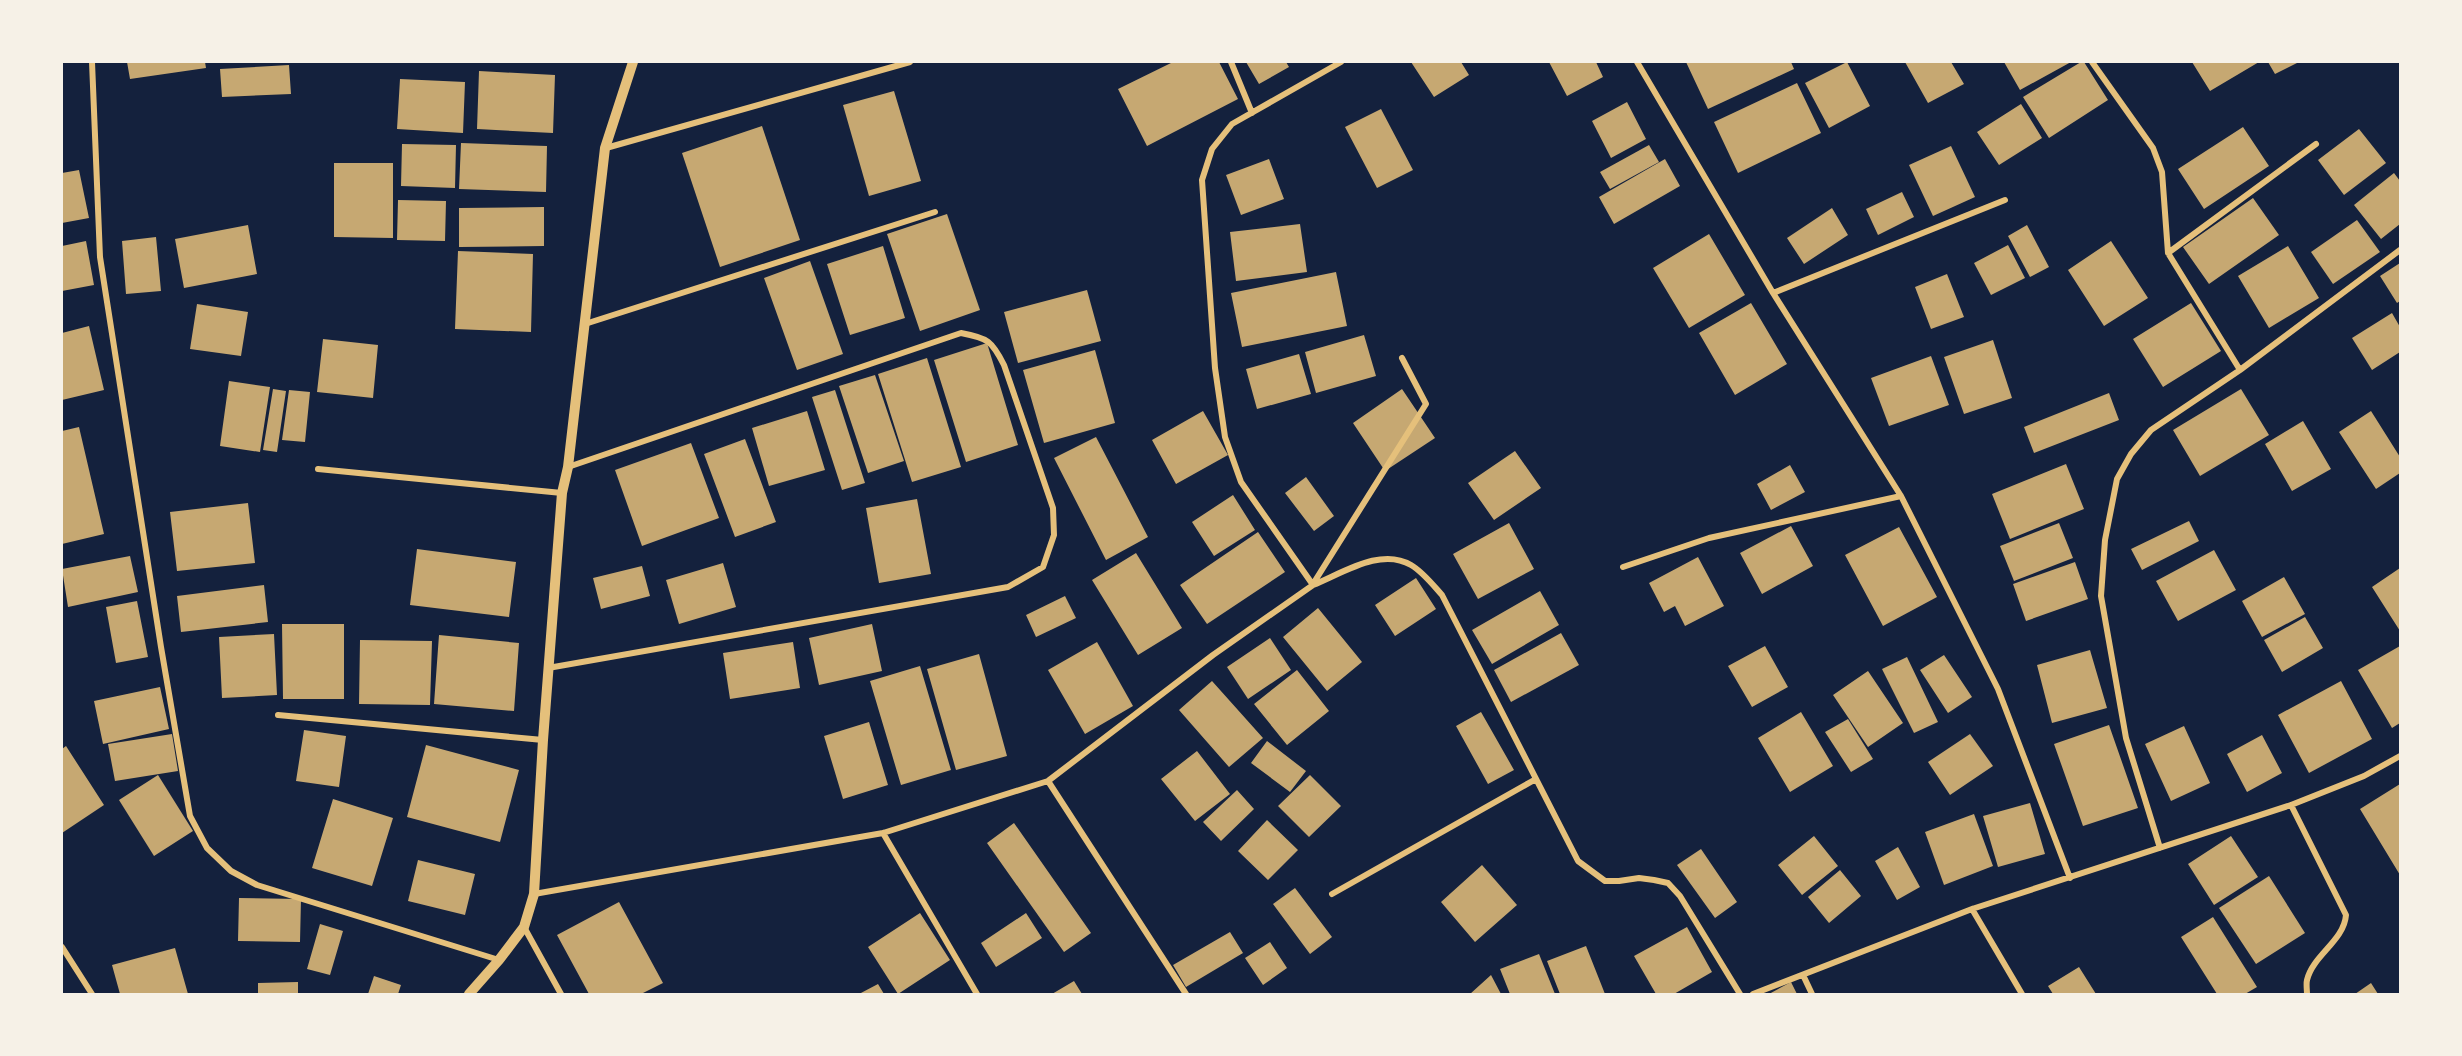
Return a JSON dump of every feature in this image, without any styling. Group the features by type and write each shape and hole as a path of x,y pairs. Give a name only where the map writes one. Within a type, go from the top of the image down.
{"street":[{"path":"92,62 100,257 159,635 190,816 207,848 231,871 257,885 499,960"},
{"path":"469,994 524,927 534,894 562,493 568,467 605,148 633,62"},
{"path":"605,148 910,62"},
{"path":"1231,62 1252,112"},
{"path":"1313,585 1241,482 1225,437 1215,368 1202,180 1212,149 1232,124 1341,62"},
{"path":"1637,62 1773,294 1901,496 1998,689 2070,878"},
{"path":"2092,62 2152,148 2162,172 2168,253 2240,370"},
{"path":"2168,253 2316,144"},
{"path":"1773,294 2006,200"},
{"path":"584,324 935,212"},
{"path":"2160,848 2126,738 2101,596 2105,540 2117,479 2131,454 2151,429 2240,370 2400,250"},
{"path":"548,669 1008,587 1042,567 1054,535 1053,508 1004,365 993,343 977,336 961,333 568,467"},
{"path":"1313,585 1426,404 1402,358"},
{"path":"318,469 562,493"},
{"path":"1623,567 1709,538 1901,496"},
{"path":"534,894 883,833 1048,781 1213,655 1313,585 1381,557 1398,560 1412,566 1442,595 1578,861 1605,881 1639,878 1668,883 1680,896 1740,994"},
{"path":"278,715 543,741"},
{"path":"1753,994 1972,909 2291,806 2364,776 2400,756"},
{"path":"1332,894 1536,779"},
{"path":"1048,781 1186,994"},
{"path":"2291,806 2346,915 2345,924 2340,933 2307,979 2307,994"},
{"path":"883,833 977,994"},
{"path":"1972,909 2022,994"},
{"path":"524,927 561,994"},
{"path":"62,947 92,994"},
{"path":"1803,975 1812,994"}],"building":[{"path":"127,62 205,62 206,68 130,79"},
{"path":"1173,62 1219,62 1238,99 1147,146 1118,89"},
{"path":"1246,62 1286,62 1289,67 1259,84"},
{"path":"1411,62 1461,62 1469,75 1434,97"},
{"path":"1549,62 1596,62 1603,77 1567,96"},
{"path":"1686,62 1791,62 1794,69 1708,109"},
{"path":"1847,62 1870,106 1829,128 1805,83"},
{"path":"1905,62 1951,62 1964,84 1928,103"},
{"path":"2004,62 2071,62 2020,90"},
{"path":"2084,62 2108,100 2049,138 2023,97"},
{"path":"2192,62 2259,62 2210,91"},
{"path":"2268,62 2299,62 2275,74"},
{"path":"289,65 291,94 222,97 220,69"},
{"path":"479,71 555,75 553,133 477,129"},
{"path":"400,79 465,82 463,133 397,129"},
{"path":"1797,83 1821,133 1738,173 1714,122"},
{"path":"894,91 921,181 869,196 843,105"},
{"path":"1627,102 1646,139 1611,158 1592,121"},
{"path":"2021,104 2042,138 1999,165 1977,132"},
{"path":"1381,109 1413,170 1377,188 1345,127"},
{"path":"762,126 800,240 720,267 682,153"},
{"path":"2243,127 2269,166 2204,209 2178,169"},
{"path":"2359,129 2386,163 2344,195 2318,160"},
{"path":"461,143 547,146 546,192 459,189"},
{"path":"402,144 456,145 455,188 401,186"},
{"path":"1649,145 1659,162 1610,189 1600,172"},
{"path":"1951,146 1975,197 1933,216 1909,165"},
{"path":"1269,159 1284,199 1241,215 1226,175"},
{"path":"1665,159 1680,186 1614,224 1599,197"},
{"path":"334,163 393,163 393,238 334,237"},
{"path":"79,170 89,218 62,223 62,173"},
{"path":"2394,173 2400,181 2400,224 2381,239 2354,205"},
{"path":"1902,192 1914,217 1878,235 1866,209"},
{"path":"2253,198 2279,235 2209,284 2183,247"},
{"path":"398,200 446,201 445,241 397,240"},
{"path":"544,207 544,246 459,247 459,208"},
{"path":"1832,208 1848,235 1804,264 1787,238"},
{"path":"947,214 980,310 920,331 887,234"},
{"path":"2357,220 2380,252 2333,284 2311,252"},
{"path":"1300,224 1307,272 1236,281 1230,232"},
{"path":"248,225 257,274 184,288 175,239"},
{"path":"2027,225 2049,267 2030,277 2008,236"},
{"path":"1709,234 1745,295 1689,328 1653,268"},
{"path":"156,237 161,291 126,294 122,241"},
{"path":"86,241 94,285 62,291 62,246"},
{"path":"2111,241 2148,298 2104,326 2068,270"},
{"path":"2008,245 2025,278 1991,295 1974,263"},
{"path":"883,246 905,318 850,335 827,264"},
{"path":"2288,246 2319,298 2269,328 2238,276"},
{"path":"458,251 533,254 531,332 455,329"},
{"path":"810,261 843,354 797,370 764,278"},
{"path":"2400,263 2400,301 2397,303 2380,276"},
{"path":"1336,272 1347,326 1242,347 1231,293"},
{"path":"1947,274 1964,317 1931,329 1915,287"},
{"path":"1087,290 1101,341 1018,363 1004,312"},
{"path":"1751,303 1787,364 1735,395 1699,333"},
{"path":"2191,303 2221,351 2163,387 2133,339"},
{"path":"197,304 248,312 241,356 190,349"},
{"path":"2392,313 2400,327 2400,352 2372,370 2352,338"},
{"path":"89,326 104,390 62,400 62,333"},
{"path":"1364,335 1376,376 1316,393 1305,352"},
{"path":"323,339 378,345 373,398 317,392"},
{"path":"1993,340 2012,398 1964,414 1944,357"},
{"path":"987,343 1018,445 966,462 934,360"},
{"path":"1095,350 1115,423 1044,443 1023,370"},
{"path":"1299,354 1311,394 1257,409 1246,369"},
{"path":"1931,356 1949,405 1889,426 1871,378"},
{"path":"927,358 961,467 912,482 878,374"},
{"path":"875,375 904,461 868,473 839,386"},
{"path":"229,381 270,387 260,452 220,446"},
{"path":"273,389 286,391 277,452 263,450"},
{"path":"1402,389 1435,438 1385,471 1353,423"},
{"path":"2241,389 2269,435 2200,476 2173,430"},
{"path":"289,390 310,392 305,442 282,440"},
{"path":"835,390 865,483 842,490 812,397"},
{"path":"2109,393 2119,420 2034,453 2024,427"},
{"path":"807,411 825,470 769,486 752,428"},
{"path":"1203,411 1228,455 1176,484 1152,440"},
{"path":"2371,411 2400,457 2400,473 2376,489 2339,432"},
{"path":"2303,421 2331,469 2292,491 2265,444"},
{"path":"79,427 104,534 62,544 62,431"},
{"path":"1096,437 1148,537 1106,560 1054,458"},
{"path":"745,439 776,522 735,537 704,454"},
{"path":"691,443 719,518 642,546 615,470"},
{"path":"1515,451 1541,488 1494,520 1468,483"},
{"path":"2066,464 2084,509 2010,539 1992,494"},
{"path":"1790,465 1805,492 1771,510 1757,484"},
{"path":"1306,477 1334,516 1314,531 1285,493"},
{"path":"1233,495 1255,530 1214,556 1192,522"},
{"path":"917,499 931,574 879,583 866,508"},
{"path":"248,503 255,563 177,571 170,512"},
{"path":"2189,521 2199,541 2142,570 2131,549"},
{"path":"1509,523 1534,569 1478,599 1453,554"},
{"path":"2059,523 2073,558 2014,581 2000,546"},
{"path":"1791,526 1813,566 1762,594 1740,553"},
{"path":"1899,527 1937,597 1883,626 1845,555"},
{"path":"1258,532 1285,572 1207,624 1180,585"},
{"path":"417,549 516,562 509,617 410,605"},
{"path":"2214,550 2236,590 2178,621 2156,581"},
{"path":"1136,553 1182,628 1138,655 1092,580"},
{"path":"130,556 138,592 68,607 62,569"},
{"path":"1698,557 1724,606 1685,626 1675,606 1664,612 1649,583"},
{"path":"2075,562 2088,599 2026,621 2013,584"},
{"path":"723,563 736,607 679,624 666,580"},
{"path":"642,566 650,596 601,609 593,578"},
{"path":"2400,568 2400,631 2372,587"},
{"path":"2284,577 2305,614 2262,637 2242,601"},
{"path":"1416,578 1436,609 1395,636 1375,605"},
{"path":"264,585 268,622 181,632 177,596"},
{"path":"1540,591 1559,625 1492,664 1472,630"},
{"path":"1065,596 1076,618 1036,637 1026,615"},
{"path":"137,601 148,657 116,663 106,607"},
{"path":"1318,608 1362,662 1327,691 1283,637"},
{"path":"2305,617 2323,648 2282,672 2264,640"},
{"path":"282,624 344,624 344,699 283,699"},
{"path":"872,624 882,671 819,685 809,638"},
{"path":"1561,633 1579,665 1511,702 1494,670"},
{"path":"274,634 277,695 222,698 219,637"},
{"path":"439,635 519,643 514,711 434,704"},
{"path":"1270,638 1291,670 1248,699 1227,667"},
{"path":"360,640 432,641 430,705 359,704"},
{"path":"793,642 800,688 730,699 723,653"},
{"path":"1097,642 1133,706 1085,734 1048,670"},
{"path":"1765,646 1788,687 1752,707 1728,666"},
{"path":"2400,646 2400,723 2392,728 2358,670"},
{"path":"2090,650 2107,708 2052,723 2037,665"},
{"path":"979,654 1007,756 956,770 927,669"},
{"path":"1944,655 1972,697 1948,713 1920,670"},
{"path":"1907,657 1938,722 1914,733 1882,669"},
{"path":"920,666 951,770 901,785 870,681"},
{"path":"1297,670 1329,711 1287,745 1254,704"},
{"path":"1868,671 1903,723 1868,747 1833,695"},
{"path":"1212,681 1263,738 1229,767 1179,710"},
{"path":"2341,681 2372,739 2309,773 2278,715"},
{"path":"160,687 169,729 103,744 94,701"},
{"path":"1481,712 1514,770 1488,784 1456,726"},
{"path":"1801,712 1833,766 1790,792 1758,738"},
{"path":"1848,719 1873,759 1851,772 1825,732"},
{"path":"869,722 888,785 843,799 824,736"},
{"path":"2109,725 2138,808 2083,826 2054,744"},
{"path":"2184,726 2210,783 2171,801 2145,744"},
{"path":"304,730 346,736 339,787 296,781"},
{"path":"172,734 178,771 115,781 108,744"},
{"path":"1970,734 1993,766 1950,795 1928,762"},
{"path":"2262,735 2282,773 2247,792 2227,754"},
{"path":"1267,741 1306,771 1290,792 1251,763"},
{"path":"426,745 519,770 500,842 407,817"},
{"path":"66,746 104,805 62,833 62,749"},
{"path":"1197,751 1230,794 1195,821 1161,779"},
{"path":"158,775 193,831 154,856 119,800"},
{"path":"1310,775 1341,806 1309,837 1278,806"},
{"path":"2400,784 2400,875 2360,809"},
{"path":"1237,790 1254,809 1221,841 1203,822"},
{"path":"333,799 393,818 372,886 312,868"},
{"path":"2030,803 2045,854 1998,867 1983,816"},
{"path":"1974,814 1993,866 1944,885 1925,832"},
{"path":"1267,820 1298,850 1268,880 1238,851"},
{"path":"1014,823 1091,933 1064,952 987,843"},
{"path":"1814,836 1838,866 1802,895 1778,865"},
{"path":"2231,836 2258,877 2214,905 2188,864"},
{"path":"1898,847 1920,887 1897,900 1875,861"},
{"path":"1701,849 1737,902 1715,918 1677,865"},
{"path":"418,860 475,874 465,915 408,901"},
{"path":"1482,865 1517,905 1475,942 1441,902"},
{"path":"1840,870 1861,896 1829,923 1808,897"},
{"path":"2269,876 2305,933 2256,964 2219,908"},
{"path":"1295,888 1332,937 1310,954 1273,904"},
{"path":"239,898 301,899 300,942 238,941"},
{"path":"619,902 663,983 641,994 589,994 557,935"},
{"path":"920,913 950,960 898,994 868,947"},
{"path":"1026,913 1042,938 996,967 981,943"},
{"path":"2213,917 2257,987 2245,994 2217,994 2181,937"},
{"path":"320,924 343,931 330,975 307,969"},
{"path":"1687,927 1712,972 1674,994 1656,994 1634,956"},
{"path":"1230,932 1243,953 1186,987 1173,965"},
{"path":"1270,942 1287,968 1263,985 1245,958"},
{"path":"1586,946 1605,994 1560,994 1547,961"},
{"path":"175,948 188,994 120,994 112,965"},
{"path":"1539,954 1555,994 1510,994 1500,969"},
{"path":"2079,967 2096,994 2053,994 2048,986"},
{"path":"1491,975 1501,994 1470,994"},
{"path":"374,976 401,985 398,994 368,994"},
{"path":"1074,981 1082,994 1052,994"},
{"path":"298,982 298,994 258,994 258,983"},
{"path":"1791,982 1797,994 1769,994"},
{"path":"2371,983 2378,994 2355,994"},
{"path":"878,984 884,994 859,994"}]}
